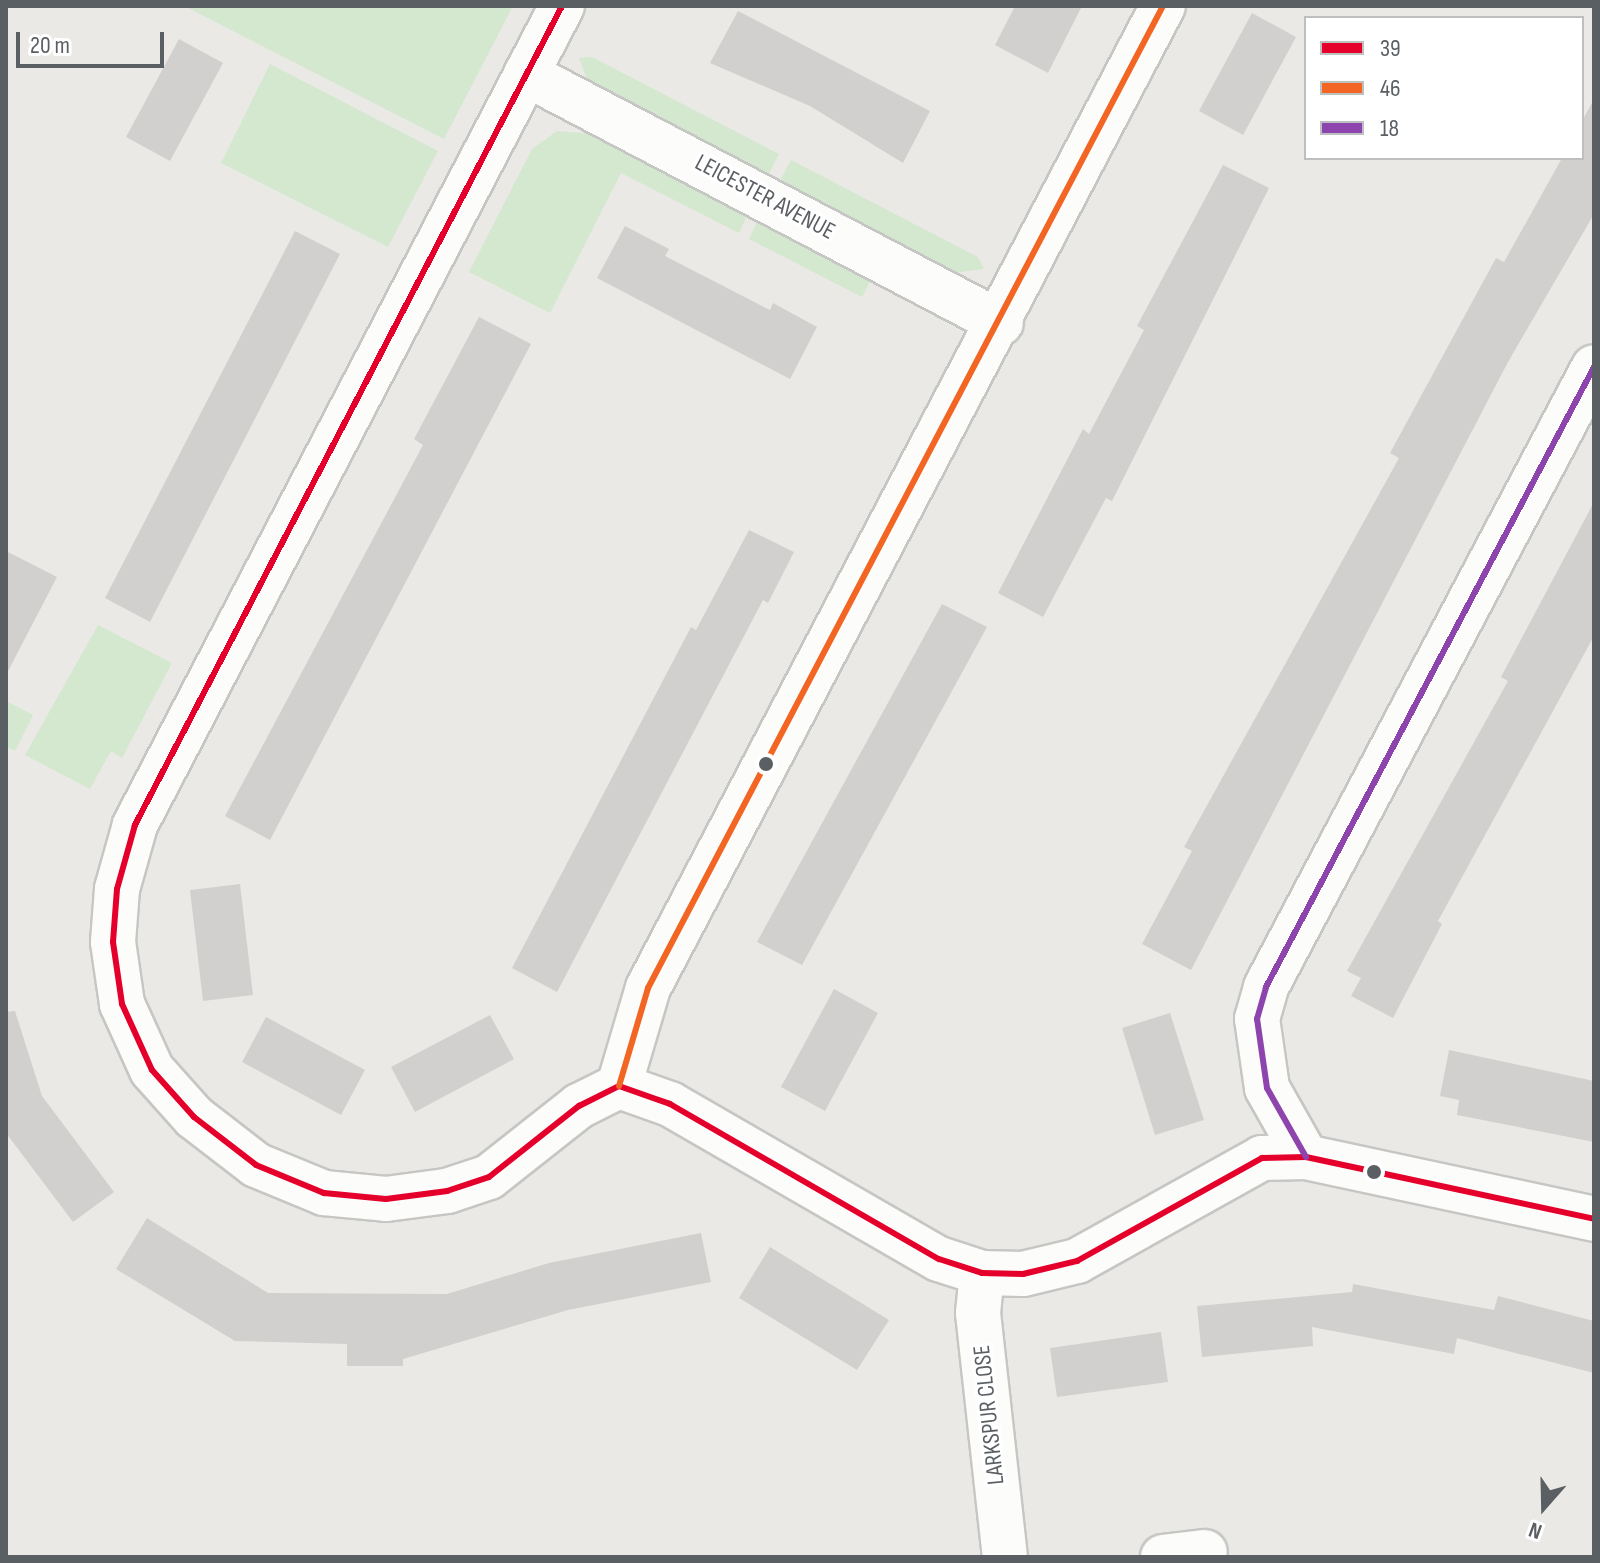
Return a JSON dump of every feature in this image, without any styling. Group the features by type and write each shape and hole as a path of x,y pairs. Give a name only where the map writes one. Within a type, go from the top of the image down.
{"street":[{"path":"562,6 135,825 117,889 113,942 122,1004 152,1070 194,1117 256,1165 324,1193 386,1199 447,1191 489,1177 579,1106 619,1086 670,1104 939,1259 982,1273 1023,1274 1077,1261 1262,1158 1306,1157 1594,1219"},
{"path":"619,1086 648,988 1001,323 1163,6"},
{"name":"LEICESTER AVENUE","path":"526,74 1001,323"},
{"path":"1306,1157 1265,1076 1257,1019 1266,987 1594,367"},
{"name":"LARKSPUR CLOSE","path":"982,1273 978,1313 1005,1557"}],"green space":[{"path":"184,6 513,6 444,139"},
{"path":"592,57 779,154 764,183 589,85 579,58"},
{"path":"270,64 438,151 388,247 221,163"},
{"path":"557,131 594,134 753,202 739,233 621,173 550,313 469,272 532,149"},
{"path":"791,160 978,257 984,269 944,274 776,188"},
{"path":"764,208 878,266 862,297 749,239"},
{"path":"98,625 172,663 122,758 111,751 90,789 25,755"},
{"path":"6,701 33,715 15,751 6,746"}],"building":[{"path":"1015,6 1082,6 1048,73 995,45"},
{"path":"738,11 930,111 903,163 810,106 710,63"},
{"path":"1252,13 1296,37 1243,135 1199,111"},
{"path":"179,39 223,63 170,161 126,137"},
{"path":"1594,99 1594,214 1508,362 1191,970 1142,944 1192,851 1184,847 1399,458 1390,453 1496,258 1504,262 1561,160 1584,160 1584,117"},
{"path":"1223,165 1269,188 1112,501 1106,498 1043,617 998,593 1083,429 1089,434 1144,330 1137,326"},
{"path":"625,226 669,249 665,256 770,310 773,303 817,327 790,379 597,278"},
{"path":"295,231 340,254 150,622 105,598"},
{"path":"479,317 531,344 270,840 225,816 423,445 414,439"},
{"path":"1594,502 1594,636 1438,921 1442,924 1393,1018 1351,996 1361,978 1347,971 1508,681 1501,677"},
{"path":"749,530 794,552 768,603 763,600 557,992 512,968 691,627 696,630"},
{"path":"6,551 57,577 6,675"},
{"path":"942,604 987,627 802,965 757,942"},
{"path":"240,884 253,995 203,1001 190,890"},
{"path":"834,989 878,1013 825,1111 781,1087"},
{"path":"15,1011 42,1096 114,1192 73,1222 6,1133 6,1012"},
{"path":"1170,1013 1204,1120 1155,1135 1122,1028"},
{"path":"490,1015 514,1059 415,1112 391,1067"},
{"path":"266,1017 365,1070 341,1115 242,1062"},
{"path":"1449,1050 1594,1081 1594,1142 1457,1115 1459,1100 1440,1096"},
{"path":"147,1218 268,1293 447,1294 549,1263 701,1233 711,1282 568,1310 403,1359 403,1366 347,1366 347,1344 235,1341 116,1269"},
{"path":"770,1247 889,1320 857,1370 739,1298"},
{"path":"1353,1284 1494,1310 1498,1296 1594,1321 1594,1373 1457,1338 1454,1354 1312,1327 1313,1346 1202,1357 1197,1306 1352,1292"},
{"path":"1161,1332 1168,1382 1057,1397 1050,1348"}],"transit line":[{"name":"39","path":"562,6 135,825 117,889 113,942 122,1004 152,1070 194,1117 256,1165 324,1193 386,1199 447,1191 489,1177 579,1106 619,1086 670,1104 939,1259 982,1273 1023,1274 1077,1261 1262,1158 1306,1157 1594,1219"},
{"name":"46","path":"619,1086 648,988 1163,6"},
{"name":"18","path":"1306,1157 1267,1088 1257,1019 1266,987 1594,367"}]}
